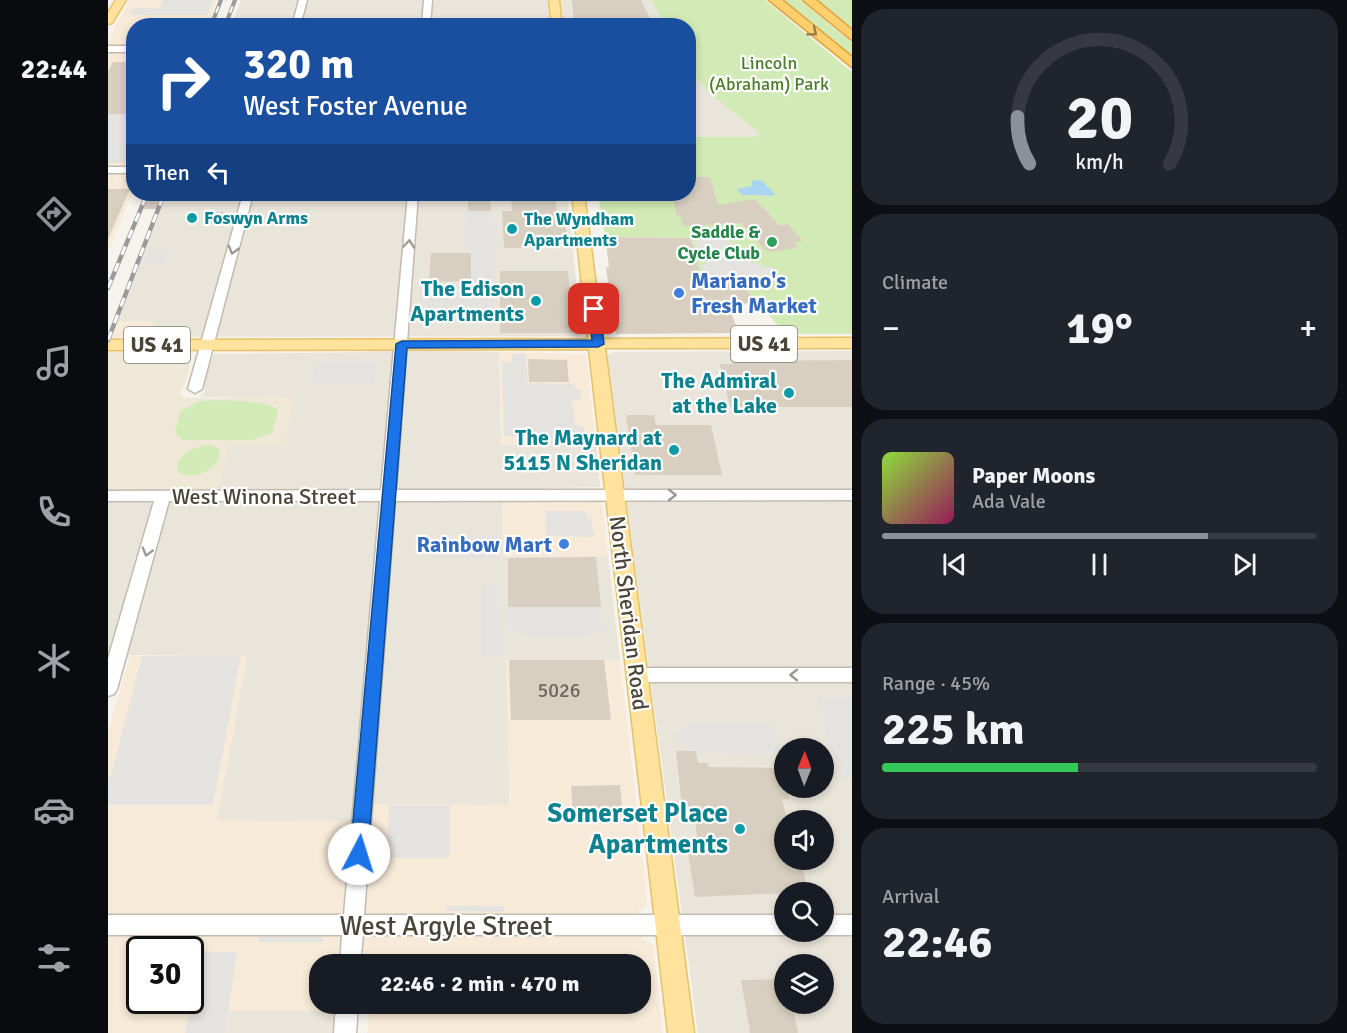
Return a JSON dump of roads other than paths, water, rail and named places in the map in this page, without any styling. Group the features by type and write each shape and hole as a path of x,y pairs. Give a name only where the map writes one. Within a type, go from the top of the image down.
{"highway":[{"path":"775,0 852,63"},
{"path":"809,0 852,36"}],"main road":[{"path":"108,21 121,0"},
{"path":"554,0 556,18"},
{"name":"North Sheridan Road","path":"579,201 681,1033"},
{"name":"US 41","path":"108,345 852,344"}],"street":[{"path":"298,18 303,0"},
{"path":"427,18 428,0"},
{"path":"108,49 126,49"},
{"path":"108,170 126,170"},
{"path":"195,389 246,201"},
{"path":"351,954 413,201"},
{"name":"West Winona Street","path":"108,496 852,495"},
{"path":"108,689 163,496"},
{"path":"636,675 852,675"},
{"name":"West Argyle Street","path":"108,925 353,927 774,925"},
{"path":"834,925 852,925"},
{"path":"345,1033 346,1014"}],"water":[{"path":"761,180 776,195 743,196 737,189 752,186 752,181"}],"railway":[{"path":"214,18 221,0"},
{"path":"228,18 235,0"},
{"path":"108,288 144,201"},
{"path":"108,340 161,201"}],"place":[{"name":"Foswyn Arms","path":"192,218"},
{"name":"The Wyndham Apartments","path":"512,229"},
{"name":"Saddle & Cycle Club","path":"772,242"},
{"name":"Mariano's Fresh Market","path":"679,293"},
{"name":"The Edison Apartments","path":"536,301"},
{"name":"The Admiral at the Lake","path":"789,393"},
{"name":"The Maynard at 5115 N Sheridan","path":"674,450"},
{"name":"Rainbow Mart","path":"564,544"},
{"name":"Somerset Place Apartments","path":"740,829"}],"park label":[{"name":"Lincoln (Abraham) Park","path":"769,73"}]}
